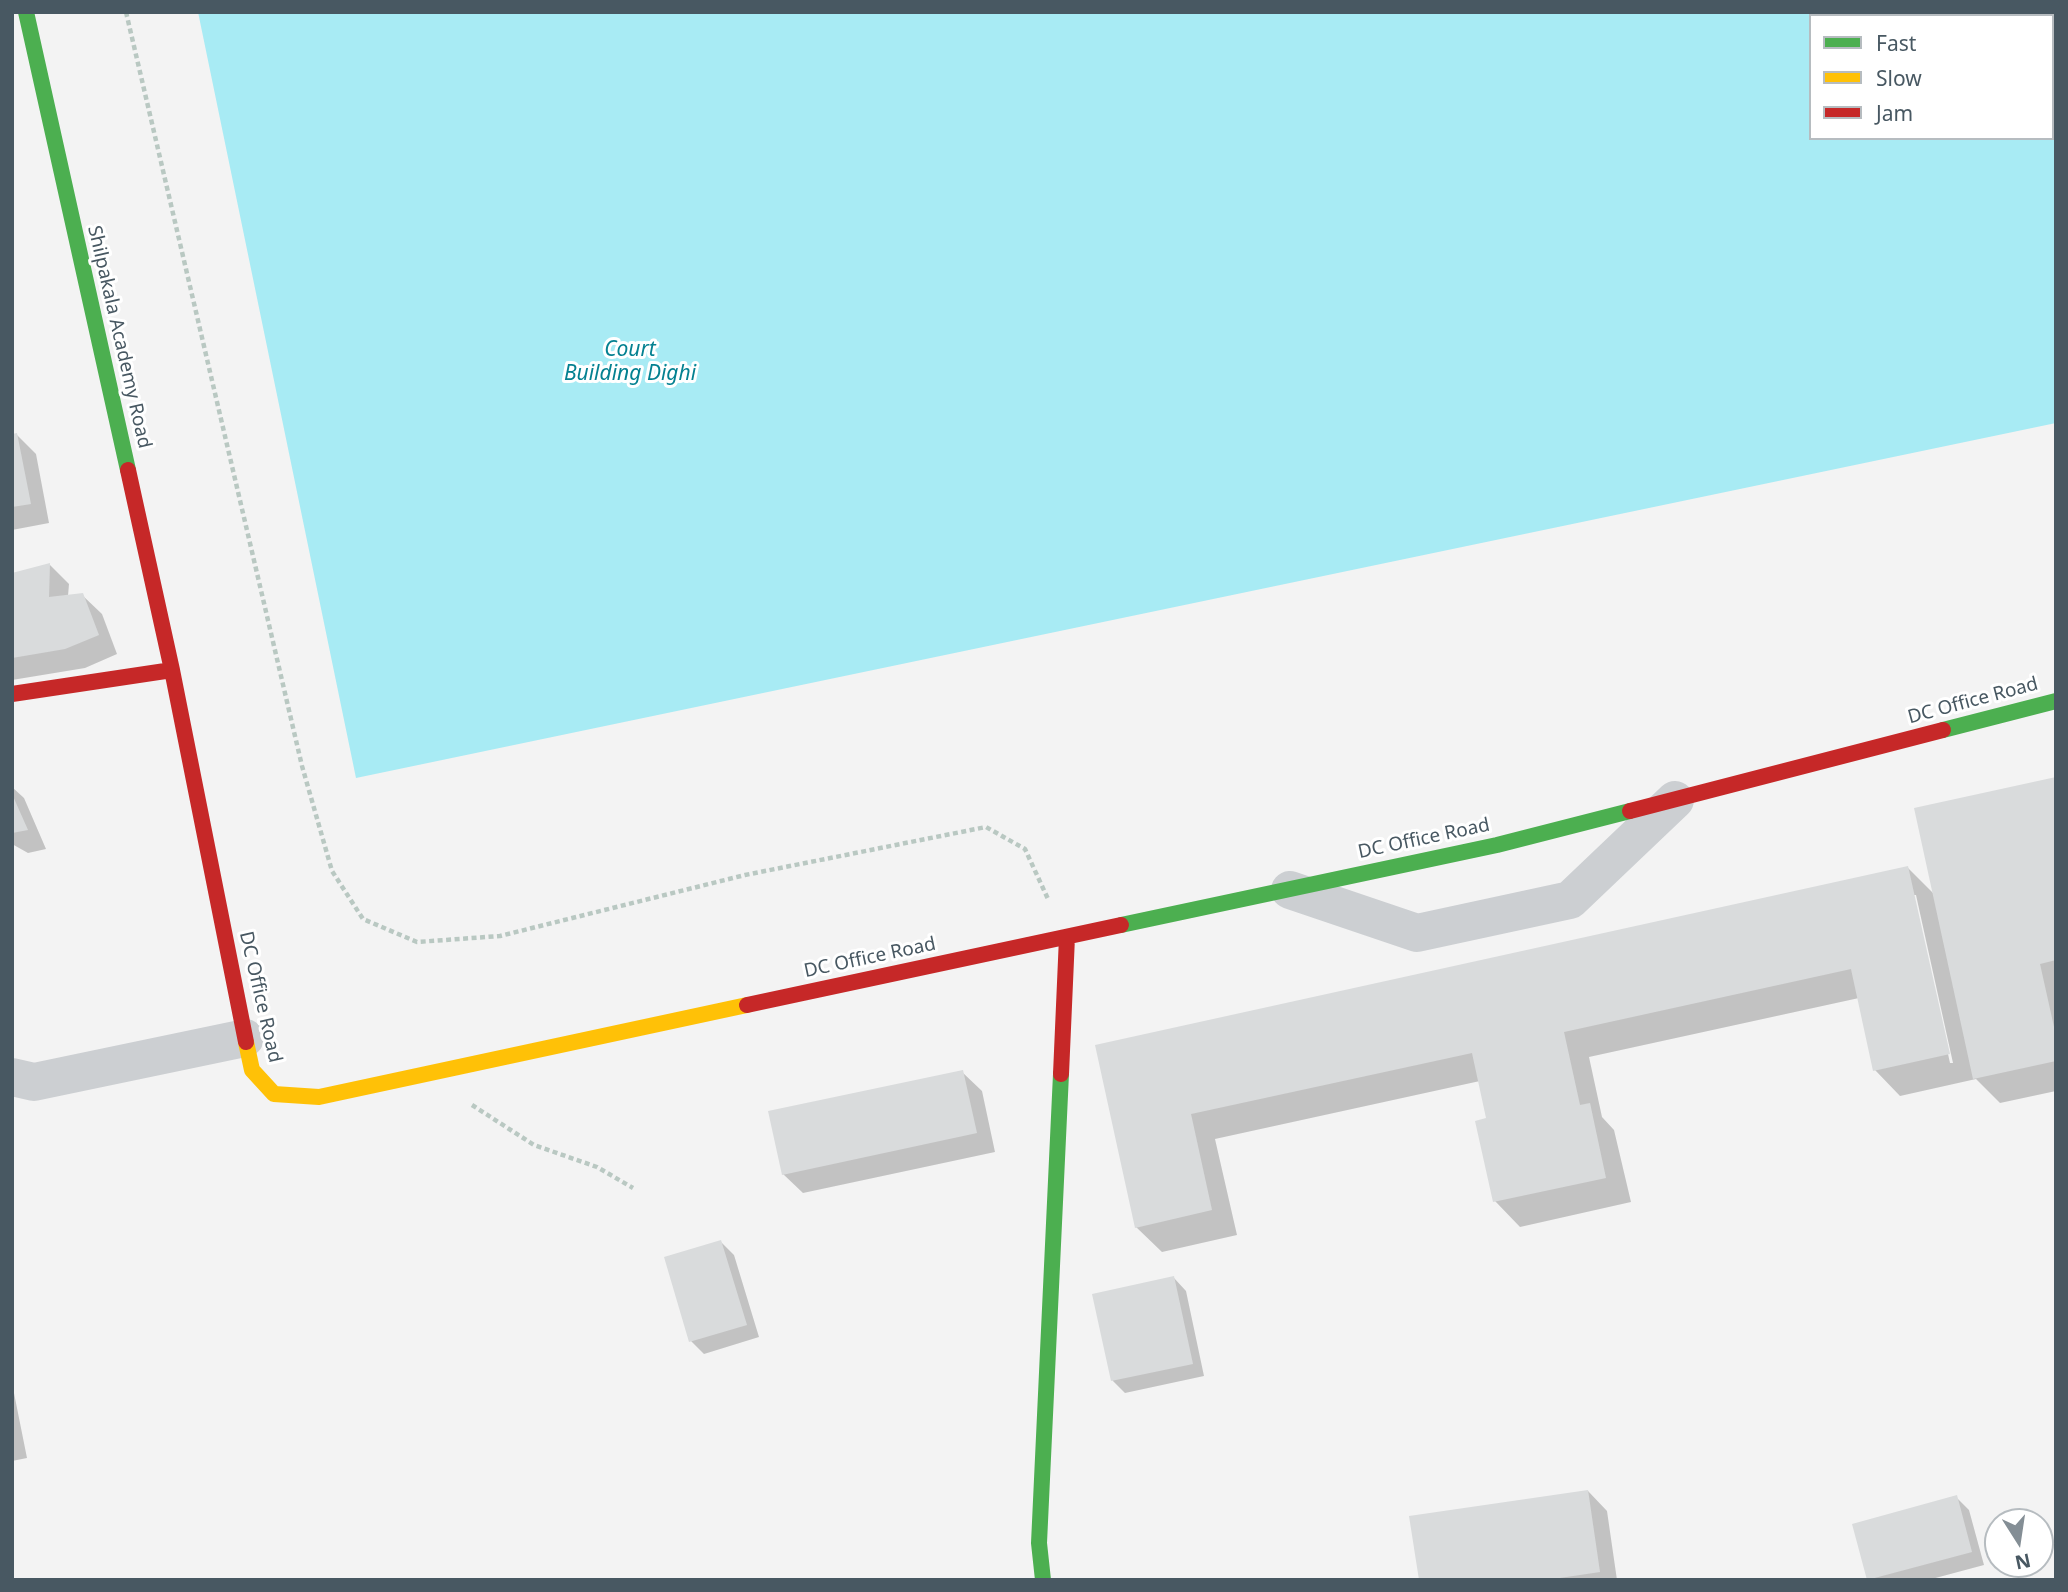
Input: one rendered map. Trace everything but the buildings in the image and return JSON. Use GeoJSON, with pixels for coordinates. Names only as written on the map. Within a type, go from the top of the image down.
{"type":"FeatureCollection","features":[{"type":"Feature","properties":{"kind":"street","name":"Shilpakala Academy Road"},"geometry":{"type":"LineString","coordinates":[[26,12],[172,670]]}},
{"type":"Feature","properties":{"kind":"street"},"geometry":{"type":"LineString","coordinates":[[12,694],[172,670]]}},
{"type":"Feature","properties":{"kind":"street","name":"DC Office Road"},"geometry":{"type":"LineString","coordinates":[[172,670],[252,1070],[274,1094],[319,1097],[1497,845],[2056,701]]}},
{"type":"Feature","properties":{"kind":"street"},"geometry":{"type":"LineString","coordinates":[[1290,890],[1417,933],[1570,900],[1675,800]]}},
{"type":"Feature","properties":{"kind":"street"},"geometry":{"type":"LineString","coordinates":[[1044,1580],[1039,1543],[1067,937]]}},
{"type":"Feature","properties":{"kind":"street"},"geometry":{"type":"LineString","coordinates":[[12,1077],[34,1082],[245,1038]]}},
{"type":"Feature","properties":{"kind":"path"},"geometry":{"type":"LineString","coordinates":[[126,12],[302,766],[332,871],[363,919],[417,942],[500,936],[745,875],[986,827],[1025,849],[1067,937]]}},
{"type":"Feature","properties":{"kind":"path"},"geometry":{"type":"LineString","coordinates":[[419,1076],[534,1144],[597,1167],[633,1188]]}},
{"type":"Feature","properties":{"kind":"water","name":"Court Building Dighi"},"geometry":{"type":"Polygon","coordinates":[[[198,12],[2056,12],[2056,423],[356,778],[198,12]]]}},
{"type":"Feature","properties":{"kind":"traffic: fast"},"geometry":{"type":"LineString","coordinates":[[26,12],[128,470]]}},
{"type":"Feature","properties":{"kind":"traffic: fast"},"geometry":{"type":"LineString","coordinates":[[1943,730],[2056,701]]}},
{"type":"Feature","properties":{"kind":"traffic: fast"},"geometry":{"type":"LineString","coordinates":[[1121,925],[1497,845],[1630,811]]}},
{"type":"Feature","properties":{"kind":"traffic: fast"},"geometry":{"type":"LineString","coordinates":[[1043,1580],[1039,1543],[1061,1074]]}},
{"type":"Feature","properties":{"kind":"traffic: slow"},"geometry":{"type":"LineString","coordinates":[[246,1042],[252,1070],[274,1094],[319,1097],[747,1005]]}},
{"type":"Feature","properties":{"kind":"traffic: jam"},"geometry":{"type":"LineString","coordinates":[[128,470],[172,670]]}},
{"type":"Feature","properties":{"kind":"traffic: jam"},"geometry":{"type":"LineString","coordinates":[[12,694],[172,670],[246,1042]]}},
{"type":"Feature","properties":{"kind":"traffic: jam"},"geometry":{"type":"LineString","coordinates":[[1630,811],[1943,730]]}},
{"type":"Feature","properties":{"kind":"traffic: jam"},"geometry":{"type":"LineString","coordinates":[[747,1005],[1121,925]]}},
{"type":"Feature","properties":{"kind":"traffic: jam"},"geometry":{"type":"LineString","coordinates":[[1061,1074],[1067,937]]}}]}
